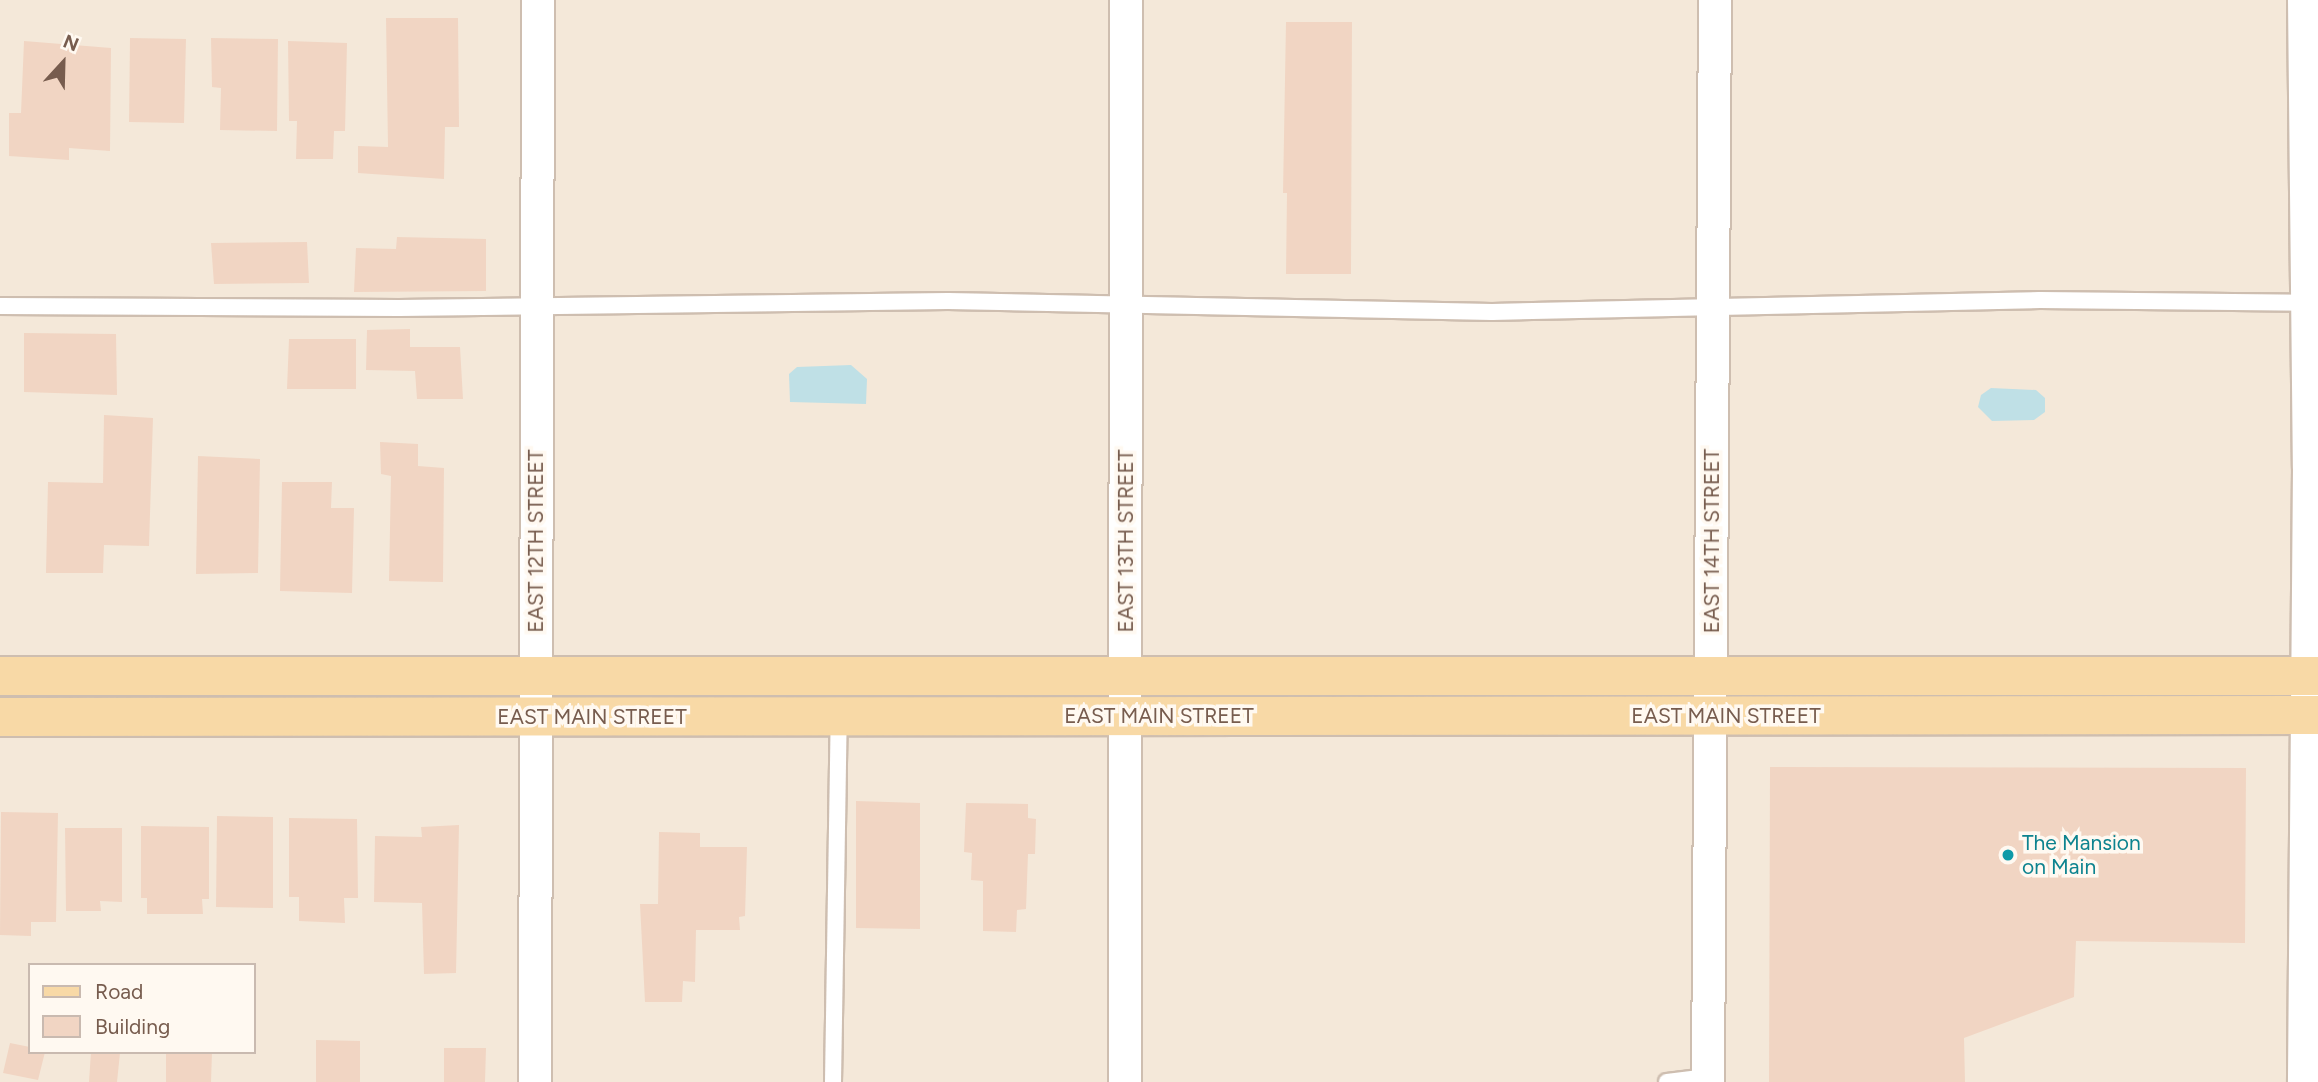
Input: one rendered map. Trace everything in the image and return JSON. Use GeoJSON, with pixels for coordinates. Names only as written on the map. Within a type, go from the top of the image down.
{"type":"FeatureCollection","features":[{"type":"Feature","properties":{"kind":"main road","name":"EAST MAIN STREET"},"geometry":{"type":"LineString","coordinates":[[0,676],[2312,676]]}},
{"type":"Feature","properties":{"kind":"main road","name":"EAST MAIN STREET"},"geometry":{"type":"LineString","coordinates":[[0,717],[2312,715]]}},
{"type":"Feature","properties":{"kind":"street","name":"EAST 12TH STREET"},"geometry":{"type":"LineString","coordinates":[[535,1082],[538,0]]}},
{"type":"Feature","properties":{"kind":"street","name":"EAST 13TH STREET"},"geometry":{"type":"LineString","coordinates":[[1125,1082],[1126,0]]}},
{"type":"Feature","properties":{"kind":"street","name":"EAST 14TH STREET"},"geometry":{"type":"LineString","coordinates":[[1708,1079],[1715,0]]}},
{"type":"Feature","properties":{"kind":"street"},"geometry":{"type":"LineString","coordinates":[[2304,0],[2311,226],[2305,303],[2312,676],[2304,1082]]}},
{"type":"Feature","properties":{"kind":"lane"},"geometry":{"type":"LineString","coordinates":[[0,306],[537,306],[948,301],[1492,312],[2040,300],[2305,303]]}},
{"type":"Feature","properties":{"kind":"lane"},"geometry":{"type":"LineString","coordinates":[[833,1082],[839,717]]}},
{"type":"Feature","properties":{"kind":"lane"},"geometry":{"type":"LineString","coordinates":[[1667,1082],[1708,1079]]}},
{"type":"Feature","properties":{"kind":"shaded area"},"geometry":{"type":"Polygon","coordinates":[[[0,0],[2318,0],[2318,1082],[0,1082],[0,0]]]}},
{"type":"Feature","properties":{"kind":"water"},"geometry":{"type":"Polygon","coordinates":[[[851,365],[867,379],[866,404],[790,402],[789,374],[797,367],[851,365]]]}},
{"type":"Feature","properties":{"kind":"water"},"geometry":{"type":"Polygon","coordinates":[[[1991,388],[2036,390],[2045,398],[2045,412],[2034,420],[1992,421],[1978,407],[1981,395],[1991,388]]]}},
{"type":"Feature","properties":{"kind":"building"},"geometry":{"type":"Polygon","coordinates":[[[386,18],[458,18],[459,127],[445,127],[444,179],[358,173],[358,146],[388,147],[386,18]]]}},
{"type":"Feature","properties":{"kind":"building"},"geometry":{"type":"Polygon","coordinates":[[[1286,22],[1352,22],[1351,274],[1286,274],[1287,193],[1283,193],[1286,22]]]}},
{"type":"Feature","properties":{"kind":"building"},"geometry":{"type":"Polygon","coordinates":[[[130,38],[186,39],[184,123],[129,122],[130,38]]]}},
{"type":"Feature","properties":{"kind":"building"},"geometry":{"type":"Polygon","coordinates":[[[211,38],[278,39],[277,131],[220,130],[221,88],[212,87],[211,38]]]}},
{"type":"Feature","properties":{"kind":"building"},"geometry":{"type":"Polygon","coordinates":[[[24,41],[111,48],[110,151],[69,148],[69,160],[9,156],[9,113],[21,113],[24,41]]]}},
{"type":"Feature","properties":{"kind":"building"},"geometry":{"type":"Polygon","coordinates":[[[288,41],[347,43],[345,131],[334,131],[333,159],[296,159],[297,121],[289,121],[288,41]]]}},
{"type":"Feature","properties":{"kind":"building"},"geometry":{"type":"Polygon","coordinates":[[[397,237],[486,239],[486,291],[354,292],[356,248],[396,249],[397,237]]]}},
{"type":"Feature","properties":{"kind":"building"},"geometry":{"type":"Polygon","coordinates":[[[307,242],[309,283],[214,284],[211,243],[307,242]]]}},
{"type":"Feature","properties":{"kind":"building"},"geometry":{"type":"Polygon","coordinates":[[[410,329],[410,347],[460,347],[463,399],[417,399],[415,371],[366,370],[367,330],[410,329]]]}},
{"type":"Feature","properties":{"kind":"building"},"geometry":{"type":"Polygon","coordinates":[[[24,333],[116,334],[117,395],[24,392],[24,333]]]}},
{"type":"Feature","properties":{"kind":"building"},"geometry":{"type":"Polygon","coordinates":[[[289,339],[356,339],[356,389],[287,389],[289,339]]]}},
{"type":"Feature","properties":{"kind":"building"},"geometry":{"type":"Polygon","coordinates":[[[104,415],[153,418],[149,546],[104,545],[103,573],[46,573],[48,482],[103,483],[104,415]]]}},
{"type":"Feature","properties":{"kind":"building"},"geometry":{"type":"Polygon","coordinates":[[[380,442],[418,444],[418,466],[444,468],[443,582],[389,581],[391,476],[381,474],[380,442]]]}},
{"type":"Feature","properties":{"kind":"building"},"geometry":{"type":"Polygon","coordinates":[[[198,456],[260,459],[258,573],[196,574],[198,456]]]}},
{"type":"Feature","properties":{"kind":"building"},"geometry":{"type":"Polygon","coordinates":[[[282,482],[332,482],[331,508],[354,508],[352,593],[280,591],[282,482]]]}},
{"type":"Feature","properties":{"kind":"building","name":"The Mansion on Main"},"geometry":{"type":"Polygon","coordinates":[[[1770,767],[2246,768],[2245,943],[2076,941],[2074,997],[1964,1038],[1965,1082],[1769,1082],[1770,767]]]}},
{"type":"Feature","properties":{"kind":"building"},"geometry":{"type":"Polygon","coordinates":[[[856,801],[920,803],[920,929],[856,928],[856,801]]]}},
{"type":"Feature","properties":{"kind":"building"},"geometry":{"type":"Polygon","coordinates":[[[966,803],[1028,804],[1028,818],[1036,819],[1035,854],[1028,854],[1026,909],[1017,910],[1016,932],[983,931],[983,881],[971,880],[972,853],[964,852],[966,803]]]}},
{"type":"Feature","properties":{"kind":"building"},"geometry":{"type":"Polygon","coordinates":[[[1,812],[58,813],[56,922],[31,922],[31,936],[0,935],[1,812]]]}},
{"type":"Feature","properties":{"kind":"building"},"geometry":{"type":"Polygon","coordinates":[[[217,816],[273,817],[273,908],[216,907],[217,816]]]}},
{"type":"Feature","properties":{"kind":"building"},"geometry":{"type":"Polygon","coordinates":[[[289,818],[357,819],[358,898],[344,898],[345,923],[299,921],[299,897],[289,897],[289,818]]]}},
{"type":"Feature","properties":{"kind":"building"},"geometry":{"type":"Polygon","coordinates":[[[459,825],[456,973],[424,974],[422,903],[374,902],[375,836],[422,837],[421,827],[459,825]]]}},
{"type":"Feature","properties":{"kind":"building"},"geometry":{"type":"Polygon","coordinates":[[[141,826],[209,827],[209,899],[202,899],[203,914],[147,914],[147,898],[141,898],[141,826]]]}},
{"type":"Feature","properties":{"kind":"building"},"geometry":{"type":"Polygon","coordinates":[[[65,828],[122,828],[122,902],[100,901],[101,911],[66,911],[65,828]]]}},
{"type":"Feature","properties":{"kind":"building"},"geometry":{"type":"Polygon","coordinates":[[[659,832],[700,833],[700,847],[747,847],[745,916],[739,917],[740,930],[696,930],[695,982],[683,981],[682,1002],[645,1002],[640,904],[658,904],[659,832]]]}},
{"type":"Feature","properties":{"kind":"building"},"geometry":{"type":"Polygon","coordinates":[[[316,1040],[360,1041],[360,1082],[316,1082],[316,1040]]]}},
{"type":"Feature","properties":{"kind":"building"},"geometry":{"type":"Polygon","coordinates":[[[10,1043],[28,1047],[28,1054],[44,1054],[38,1080],[3,1073],[10,1043]]]}},
{"type":"Feature","properties":{"kind":"building"},"geometry":{"type":"Polygon","coordinates":[[[444,1048],[486,1048],[485,1082],[444,1082],[444,1048]]]}},
{"type":"Feature","properties":{"kind":"building"},"geometry":{"type":"Polygon","coordinates":[[[91,1054],[120,1054],[117,1082],[89,1082],[91,1054]]]}},
{"type":"Feature","properties":{"kind":"building"},"geometry":{"type":"Polygon","coordinates":[[[166,1054],[212,1054],[211,1082],[166,1082],[166,1054]]]}},
{"type":"Feature","properties":{"kind":"place","name":"The Mansion on Main"},"geometry":{"type":"Point","coordinates":[2008,855]}}]}
